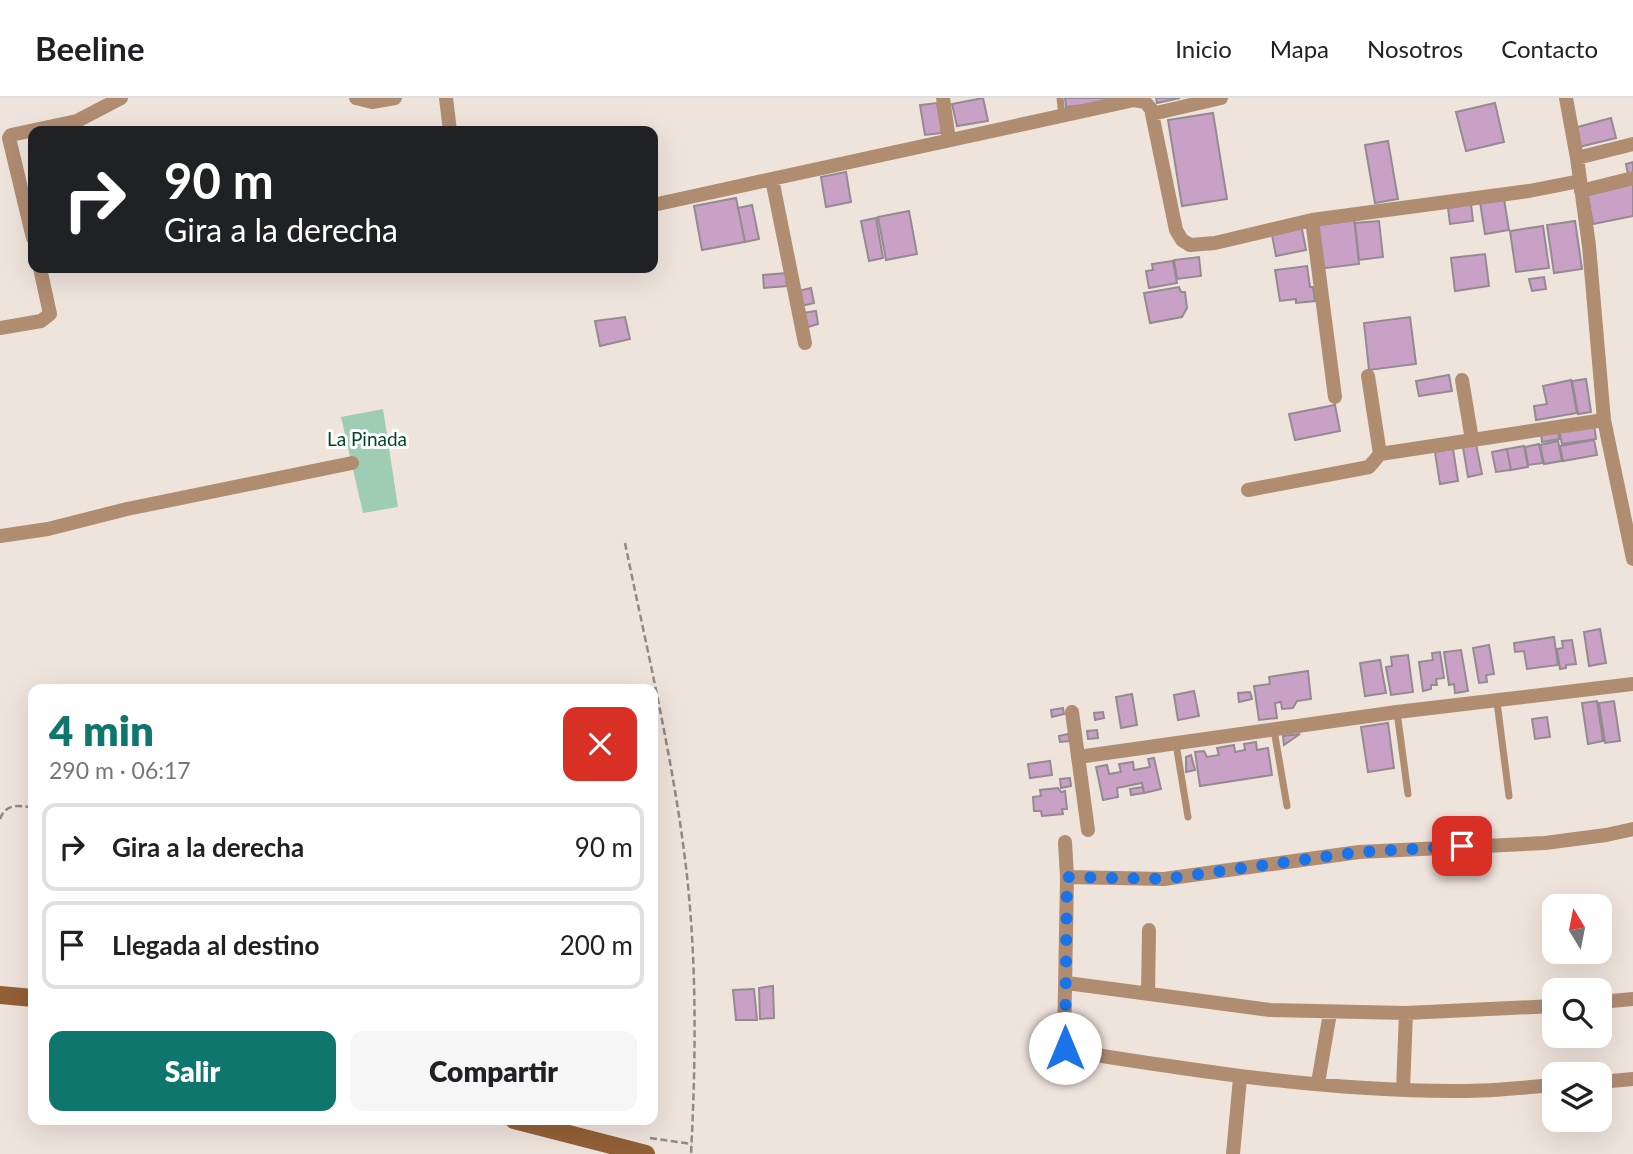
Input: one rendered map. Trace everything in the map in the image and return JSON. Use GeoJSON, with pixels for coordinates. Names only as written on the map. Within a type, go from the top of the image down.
{"type":"FeatureCollection","features":[{"type":"Feature","properties":{"kind":"street"},"geometry":{"type":"LineString","coordinates":[[53,126],[76,121],[121,98]]}},
{"type":"Feature","properties":{"kind":"street"},"geometry":{"type":"LineString","coordinates":[[356,98],[372,102],[395,98]]}},
{"type":"Feature","properties":{"kind":"street"},"geometry":{"type":"LineString","coordinates":[[446,98],[449,126]]}},
{"type":"Feature","properties":{"kind":"street"},"geometry":{"type":"LineString","coordinates":[[943,98],[950,141]]}},
{"type":"Feature","properties":{"kind":"street"},"geometry":{"type":"LineString","coordinates":[[1152,114],[1221,98]]}},
{"type":"Feature","properties":{"kind":"street"},"geometry":{"type":"LineString","coordinates":[[1566,98],[1581,186],[1604,420],[1633,559]]}},
{"type":"Feature","properties":{"kind":"street"},"geometry":{"type":"LineString","coordinates":[[658,204],[1134,100],[1145,103],[1152,114],[1175,230],[1185,243],[1190,245],[1215,243],[1312,220],[1633,178]]}},
{"type":"Feature","properties":{"kind":"street"},"geometry":{"type":"LineString","coordinates":[[28,131],[11,135],[9,138],[28,217]]}},
{"type":"Feature","properties":{"kind":"street"},"geometry":{"type":"LineString","coordinates":[[1577,158],[1633,144]]}},
{"type":"Feature","properties":{"kind":"street"},"geometry":{"type":"LineString","coordinates":[[772,179],[805,343]]}},
{"type":"Feature","properties":{"kind":"street"},"geometry":{"type":"LineString","coordinates":[[1312,220],[1335,397]]}},
{"type":"Feature","properties":{"kind":"street"},"geometry":{"type":"LineString","coordinates":[[0,328],[41,321],[50,314],[41,273]]}},
{"type":"Feature","properties":{"kind":"street"},"geometry":{"type":"LineString","coordinates":[[1368,376],[1380,454]]}},
{"type":"Feature","properties":{"kind":"street"},"geometry":{"type":"LineString","coordinates":[[1462,380],[1472,440]]}},
{"type":"Feature","properties":{"kind":"street"},"geometry":{"type":"LineString","coordinates":[[1248,490],[1368,467],[1380,454],[1604,420]]}},
{"type":"Feature","properties":{"kind":"street"},"geometry":{"type":"LineString","coordinates":[[0,537],[352,463]]}},
{"type":"Feature","properties":{"kind":"street"},"geometry":{"type":"LineString","coordinates":[[1078,757],[1397,712],[1633,684]]}},
{"type":"Feature","properties":{"kind":"street"},"geometry":{"type":"LineString","coordinates":[[1072,712],[1088,830]]}},
{"type":"Feature","properties":{"kind":"street"},"geometry":{"type":"LineString","coordinates":[[1067,877],[1164,879],[1359,852],[1545,843],[1633,828]]}},
{"type":"Feature","properties":{"kind":"street"},"geometry":{"type":"LineString","coordinates":[[1065,842],[1067,983],[1064,1043],[1065,1048],[1070,1051],[1240,1078],[1403,1090],[1469,1091],[1542,1086]]}},
{"type":"Feature","properties":{"kind":"street"},"geometry":{"type":"LineString","coordinates":[[1148,994],[1149,930]]}},
{"type":"Feature","properties":{"kind":"street"},"geometry":{"type":"LineString","coordinates":[[1067,983],[1210,1004],[1330,1013],[1406,1013],[1542,1007]]}},
{"type":"Feature","properties":{"kind":"street"},"geometry":{"type":"LineString","coordinates":[[0,995],[28,998]]}},
{"type":"Feature","properties":{"kind":"street"},"geometry":{"type":"LineString","coordinates":[[1612,1001],[1633,999]]}},
{"type":"Feature","properties":{"kind":"street"},"geometry":{"type":"LineString","coordinates":[[1318,1083],[1330,1013]]}},
{"type":"Feature","properties":{"kind":"street"},"geometry":{"type":"LineString","coordinates":[[1403,1090],[1406,1013]]}},
{"type":"Feature","properties":{"kind":"street"},"geometry":{"type":"LineString","coordinates":[[1233,1154],[1240,1078]]}},
{"type":"Feature","properties":{"kind":"street"},"geometry":{"type":"LineString","coordinates":[[1612,1081],[1633,1079]]}},
{"type":"Feature","properties":{"kind":"street"},"geometry":{"type":"LineString","coordinates":[[533,1125],[646,1154]]}},
{"type":"Feature","properties":{"kind":"lane"},"geometry":{"type":"LineString","coordinates":[[1060,98],[1062,116]]}},
{"type":"Feature","properties":{"kind":"lane"},"geometry":{"type":"LineString","coordinates":[[1497,702],[1509,796]]}},
{"type":"Feature","properties":{"kind":"lane"},"geometry":{"type":"LineString","coordinates":[[1397,712],[1408,794]]}},
{"type":"Feature","properties":{"kind":"lane"},"geometry":{"type":"LineString","coordinates":[[1274,730],[1287,806]]}},
{"type":"Feature","properties":{"kind":"lane"},"geometry":{"type":"LineString","coordinates":[[1176,744],[1188,817]]}},
{"type":"Feature","properties":{"kind":"path"},"geometry":{"type":"LineString","coordinates":[[625,542],[653,684]]}},
{"type":"Feature","properties":{"kind":"path"},"geometry":{"type":"LineString","coordinates":[[658,708],[676,798],[691,919],[695,1036],[691,1154]]}},
{"type":"Feature","properties":{"kind":"path"},"geometry":{"type":"LineString","coordinates":[[0,819],[8,807],[28,808]]}},
{"type":"Feature","properties":{"kind":"green space","name":"La Pinada"},"geometry":{"type":"Polygon","coordinates":[[[383,409],[398,507],[363,513],[341,417],[383,409]]]}},
{"type":"Feature","properties":{"kind":"building"},"geometry":{"type":"Polygon","coordinates":[[[983,98],[988,121],[957,126],[952,104],[983,98]]]}},
{"type":"Feature","properties":{"kind":"building"},"geometry":{"type":"Polygon","coordinates":[[[1065,98],[1115,98],[1115,102],[1066,107],[1065,98]]]}},
{"type":"Feature","properties":{"kind":"building"},"geometry":{"type":"Polygon","coordinates":[[[1156,98],[1180,98],[1157,103],[1156,98]]]}},
{"type":"Feature","properties":{"kind":"building"},"geometry":{"type":"Polygon","coordinates":[[[937,103],[942,133],[925,135],[920,105],[937,103]]]}},
{"type":"Feature","properties":{"kind":"building"},"geometry":{"type":"Polygon","coordinates":[[[1495,103],[1504,142],[1466,151],[1456,112],[1495,103]]]}},
{"type":"Feature","properties":{"kind":"building"},"geometry":{"type":"Polygon","coordinates":[[[1213,113],[1227,199],[1182,206],[1168,120],[1213,113]]]}},
{"type":"Feature","properties":{"kind":"building"},"geometry":{"type":"Polygon","coordinates":[[[1611,118],[1616,138],[1579,147],[1574,128],[1611,118]]]}},
{"type":"Feature","properties":{"kind":"building"},"geometry":{"type":"Polygon","coordinates":[[[1388,141],[1398,199],[1375,203],[1365,145],[1388,141]]]}},
{"type":"Feature","properties":{"kind":"building"},"geometry":{"type":"Polygon","coordinates":[[[1633,162],[1633,173],[1628,174],[1626,164],[1633,162]]]}},
{"type":"Feature","properties":{"kind":"building"},"geometry":{"type":"Polygon","coordinates":[[[846,172],[851,202],[826,207],[821,177],[846,172]]]}},
{"type":"Feature","properties":{"kind":"building"},"geometry":{"type":"Polygon","coordinates":[[[1633,184],[1633,216],[1593,224],[1587,193],[1633,184]]]}},
{"type":"Feature","properties":{"kind":"building"},"geometry":{"type":"Polygon","coordinates":[[[736,198],[745,242],[702,250],[694,206],[736,198]]]}},
{"type":"Feature","properties":{"kind":"building"},"geometry":{"type":"Polygon","coordinates":[[[1504,199],[1509,230],[1485,234],[1480,202],[1504,199]]]}},
{"type":"Feature","properties":{"kind":"building"},"geometry":{"type":"Polygon","coordinates":[[[1471,204],[1473,221],[1450,224],[1448,208],[1471,204]]]}},
{"type":"Feature","properties":{"kind":"building"},"geometry":{"type":"Polygon","coordinates":[[[752,205],[759,239],[745,242],[738,208],[752,205]]]}},
{"type":"Feature","properties":{"kind":"building"},"geometry":{"type":"Polygon","coordinates":[[[909,211],[917,254],[886,260],[878,217],[909,211]]]}},
{"type":"Feature","properties":{"kind":"building"},"geometry":{"type":"Polygon","coordinates":[[[876,218],[883,258],[869,261],[861,221],[876,218]]]}},
{"type":"Feature","properties":{"kind":"building"},"geometry":{"type":"Polygon","coordinates":[[[1354,218],[1359,264],[1318,269],[1313,222],[1354,218]]]}},
{"type":"Feature","properties":{"kind":"building"},"geometry":{"type":"Polygon","coordinates":[[[1379,221],[1383,257],[1359,260],[1355,223],[1379,221]]]}},
{"type":"Feature","properties":{"kind":"building"},"geometry":{"type":"Polygon","coordinates":[[[1575,221],[1582,269],[1554,273],[1547,225],[1575,221]]]}},
{"type":"Feature","properties":{"kind":"building"},"geometry":{"type":"Polygon","coordinates":[[[1301,224],[1306,250],[1276,256],[1271,230],[1301,224]]]}},
{"type":"Feature","properties":{"kind":"building"},"geometry":{"type":"Polygon","coordinates":[[[1543,226],[1549,268],[1516,272],[1510,231],[1543,226]]]}},
{"type":"Feature","properties":{"kind":"building"},"geometry":{"type":"Polygon","coordinates":[[[1485,254],[1489,286],[1455,291],[1451,258],[1485,254]]]}},
{"type":"Feature","properties":{"kind":"building"},"geometry":{"type":"Polygon","coordinates":[[[1199,257],[1201,276],[1177,279],[1174,260],[1199,257]]]}},
{"type":"Feature","properties":{"kind":"building"},"geometry":{"type":"Polygon","coordinates":[[[1173,261],[1177,283],[1149,288],[1146,271],[1153,270],[1152,264],[1173,261]]]}},
{"type":"Feature","properties":{"kind":"building"},"geometry":{"type":"Polygon","coordinates":[[[1307,266],[1315,301],[1280,301],[1275,270],[1307,266]]]}},
{"type":"Feature","properties":{"kind":"building"},"geometry":{"type":"Polygon","coordinates":[[[786,273],[787,286],[764,288],[763,275],[786,273]]]}},
{"type":"Feature","properties":{"kind":"building"},"geometry":{"type":"Polygon","coordinates":[[[1544,277],[1546,289],[1532,291],[1529,279],[1544,277]]]}},
{"type":"Feature","properties":{"kind":"building"},"geometry":{"type":"Polygon","coordinates":[[[1179,287],[1181,292],[1185,292],[1187,308],[1182,317],[1150,323],[1144,293],[1179,287]]]}},
{"type":"Feature","properties":{"kind":"building"},"geometry":{"type":"Polygon","coordinates":[[[811,288],[814,303],[801,306],[798,291],[811,288]]]}},
{"type":"Feature","properties":{"kind":"building"},"geometry":{"type":"Polygon","coordinates":[[[816,311],[818,324],[805,328],[803,313],[816,311]]]}},
{"type":"Feature","properties":{"kind":"building"},"geometry":{"type":"Polygon","coordinates":[[[625,317],[630,339],[600,346],[595,321],[625,317]]]}},
{"type":"Feature","properties":{"kind":"building"},"geometry":{"type":"Polygon","coordinates":[[[1410,317],[1416,364],[1369,370],[1364,323],[1410,317]]]}},
{"type":"Feature","properties":{"kind":"building"},"geometry":{"type":"Polygon","coordinates":[[[1449,375],[1452,391],[1419,396],[1416,381],[1449,375]]]}},
{"type":"Feature","properties":{"kind":"building"},"geometry":{"type":"Polygon","coordinates":[[[1586,379],[1591,412],[1578,414],[1572,381],[1586,379]]]}},
{"type":"Feature","properties":{"kind":"building"},"geometry":{"type":"Polygon","coordinates":[[[1571,380],[1577,413],[1536,420],[1534,406],[1547,404],[1543,386],[1571,380]]]}},
{"type":"Feature","properties":{"kind":"building"},"geometry":{"type":"Polygon","coordinates":[[[1335,405],[1340,431],[1295,440],[1289,414],[1335,405]]]}},
{"type":"Feature","properties":{"kind":"building"},"geometry":{"type":"Polygon","coordinates":[[[1594,424],[1596,439],[1562,444],[1559,430],[1594,424]]]}},
{"type":"Feature","properties":{"kind":"building"},"geometry":{"type":"Polygon","coordinates":[[[1558,430],[1559,439],[1542,442],[1541,435],[1558,430]]]}},
{"type":"Feature","properties":{"kind":"building"},"geometry":{"type":"Polygon","coordinates":[[[1594,440],[1597,455],[1563,461],[1560,446],[1594,440]]]}},
{"type":"Feature","properties":{"kind":"building"},"geometry":{"type":"Polygon","coordinates":[[[1558,441],[1562,461],[1544,464],[1540,445],[1558,441]]]}},
{"type":"Feature","properties":{"kind":"building"},"geometry":{"type":"Polygon","coordinates":[[[1476,444],[1482,474],[1468,477],[1463,447],[1476,444]]]}},
{"type":"Feature","properties":{"kind":"building"},"geometry":{"type":"Polygon","coordinates":[[[1539,444],[1543,463],[1528,465],[1525,447],[1539,444]]]}},
{"type":"Feature","properties":{"kind":"building"},"geometry":{"type":"Polygon","coordinates":[[[1524,446],[1528,467],[1511,470],[1507,449],[1524,446]]]}},
{"type":"Feature","properties":{"kind":"building"},"geometry":{"type":"Polygon","coordinates":[[[1453,449],[1458,481],[1440,484],[1435,452],[1453,449]]]}},
{"type":"Feature","properties":{"kind":"building"},"geometry":{"type":"Polygon","coordinates":[[[1507,449],[1511,470],[1496,472],[1492,452],[1507,449]]]}},
{"type":"Feature","properties":{"kind":"building"},"geometry":{"type":"Polygon","coordinates":[[[1600,629],[1606,663],[1589,666],[1584,632],[1600,629]]]}},
{"type":"Feature","properties":{"kind":"building"},"geometry":{"type":"Polygon","coordinates":[[[1554,637],[1558,665],[1527,669],[1524,651],[1515,652],[1514,643],[1554,637]]]}},
{"type":"Feature","properties":{"kind":"building"},"geometry":{"type":"Polygon","coordinates":[[[1572,640],[1576,664],[1560,669],[1557,649],[1563,648],[1562,641],[1572,640]]]}},
{"type":"Feature","properties":{"kind":"building"},"geometry":{"type":"Polygon","coordinates":[[[1489,645],[1494,674],[1486,675],[1487,682],[1479,683],[1473,648],[1489,645]]]}},
{"type":"Feature","properties":{"kind":"building"},"geometry":{"type":"Polygon","coordinates":[[[1461,650],[1468,691],[1455,693],[1454,684],[1449,685],[1444,652],[1461,650]]]}},
{"type":"Feature","properties":{"kind":"building"},"geometry":{"type":"Polygon","coordinates":[[[1440,652],[1444,678],[1436,679],[1437,685],[1431,685],[1431,689],[1423,691],[1419,662],[1433,660],[1432,653],[1440,652]]]}},
{"type":"Feature","properties":{"kind":"building"},"geometry":{"type":"Polygon","coordinates":[[[1408,655],[1413,692],[1391,695],[1386,667],[1392,666],[1391,657],[1408,655]]]}},
{"type":"Feature","properties":{"kind":"building"},"geometry":{"type":"Polygon","coordinates":[[[1380,660],[1386,693],[1365,696],[1360,663],[1380,660]]]}},
{"type":"Feature","properties":{"kind":"building"},"geometry":{"type":"Polygon","coordinates":[[[1308,671],[1311,699],[1297,701],[1293,708],[1282,709],[1281,702],[1275,703],[1277,718],[1259,720],[1254,686],[1270,684],[1269,677],[1308,671]]]}},
{"type":"Feature","properties":{"kind":"building"},"geometry":{"type":"Polygon","coordinates":[[[1194,691],[1199,716],[1178,720],[1174,695],[1194,691]]]}},
{"type":"Feature","properties":{"kind":"building"},"geometry":{"type":"Polygon","coordinates":[[[1250,692],[1252,699],[1239,702],[1238,693],[1250,692]]]}},
{"type":"Feature","properties":{"kind":"building"},"geometry":{"type":"Polygon","coordinates":[[[1132,694],[1137,725],[1121,728],[1116,697],[1132,694]]]}},
{"type":"Feature","properties":{"kind":"building"},"geometry":{"type":"Polygon","coordinates":[[[1597,701],[1603,741],[1588,744],[1582,703],[1597,701]]]}},
{"type":"Feature","properties":{"kind":"building"},"geometry":{"type":"Polygon","coordinates":[[[1614,701],[1620,741],[1605,743],[1599,703],[1614,701]]]}},
{"type":"Feature","properties":{"kind":"building"},"geometry":{"type":"Polygon","coordinates":[[[1063,708],[1064,714],[1052,717],[1051,710],[1063,708]]]}},
{"type":"Feature","properties":{"kind":"building"},"geometry":{"type":"Polygon","coordinates":[[[1103,712],[1104,718],[1095,720],[1094,713],[1103,712]]]}},
{"type":"Feature","properties":{"kind":"building"},"geometry":{"type":"Polygon","coordinates":[[[1547,717],[1550,737],[1535,739],[1532,719],[1547,717]]]}},
{"type":"Feature","properties":{"kind":"building"},"geometry":{"type":"Polygon","coordinates":[[[1388,723],[1394,768],[1368,772],[1361,727],[1388,723]]]}},
{"type":"Feature","properties":{"kind":"building"},"geometry":{"type":"Polygon","coordinates":[[[1097,730],[1098,738],[1088,739],[1087,731],[1097,730]]]}},
{"type":"Feature","properties":{"kind":"building"},"geometry":{"type":"Polygon","coordinates":[[[1068,734],[1070,741],[1060,742],[1059,736],[1068,734]]]}},
{"type":"Feature","properties":{"kind":"building"},"geometry":{"type":"Polygon","coordinates":[[[1300,734],[1284,745],[1283,736],[1300,734]]]}},
{"type":"Feature","properties":{"kind":"building"},"geometry":{"type":"Polygon","coordinates":[[[1256,742],[1257,750],[1268,748],[1272,775],[1200,786],[1195,752],[1204,751],[1207,757],[1219,755],[1217,748],[1234,745],[1235,752],[1245,750],[1244,744],[1256,742]]]}},
{"type":"Feature","properties":{"kind":"building"},"geometry":{"type":"Polygon","coordinates":[[[1191,755],[1195,770],[1186,772],[1186,757],[1191,755]]]}},
{"type":"Feature","properties":{"kind":"building"},"geometry":{"type":"Polygon","coordinates":[[[1154,758],[1161,789],[1144,793],[1142,783],[1117,788],[1118,797],[1103,800],[1096,767],[1107,765],[1109,774],[1121,772],[1119,764],[1133,762],[1134,770],[1150,767],[1148,759],[1154,758]]]}},
{"type":"Feature","properties":{"kind":"building"},"geometry":{"type":"Polygon","coordinates":[[[1050,761],[1052,775],[1030,778],[1028,764],[1050,761]]]}},
{"type":"Feature","properties":{"kind":"building"},"geometry":{"type":"Polygon","coordinates":[[[1070,778],[1071,786],[1061,788],[1060,779],[1070,778]]]}},
{"type":"Feature","properties":{"kind":"building"},"geometry":{"type":"Polygon","coordinates":[[[1143,787],[1144,793],[1131,795],[1130,789],[1143,787]]]}},
{"type":"Feature","properties":{"kind":"building"},"geometry":{"type":"Polygon","coordinates":[[[1058,788],[1061,792],[1065,791],[1067,809],[1062,809],[1063,814],[1042,816],[1041,811],[1034,811],[1033,797],[1041,796],[1040,790],[1058,788]]]}},
{"type":"Feature","properties":{"kind":"building"},"geometry":{"type":"Polygon","coordinates":[[[773,986],[774,1018],[760,1019],[759,988],[773,986]]]}},
{"type":"Feature","properties":{"kind":"building"},"geometry":{"type":"Polygon","coordinates":[[[754,989],[757,1020],[736,1020],[733,990],[754,989]]]}},
{"type":"Feature","properties":{"kind":"route"},"geometry":{"type":"LineString","coordinates":[[1065,1048],[1067,877],[1136,880],[1191,877],[1359,852],[1462,846]]}}]}
